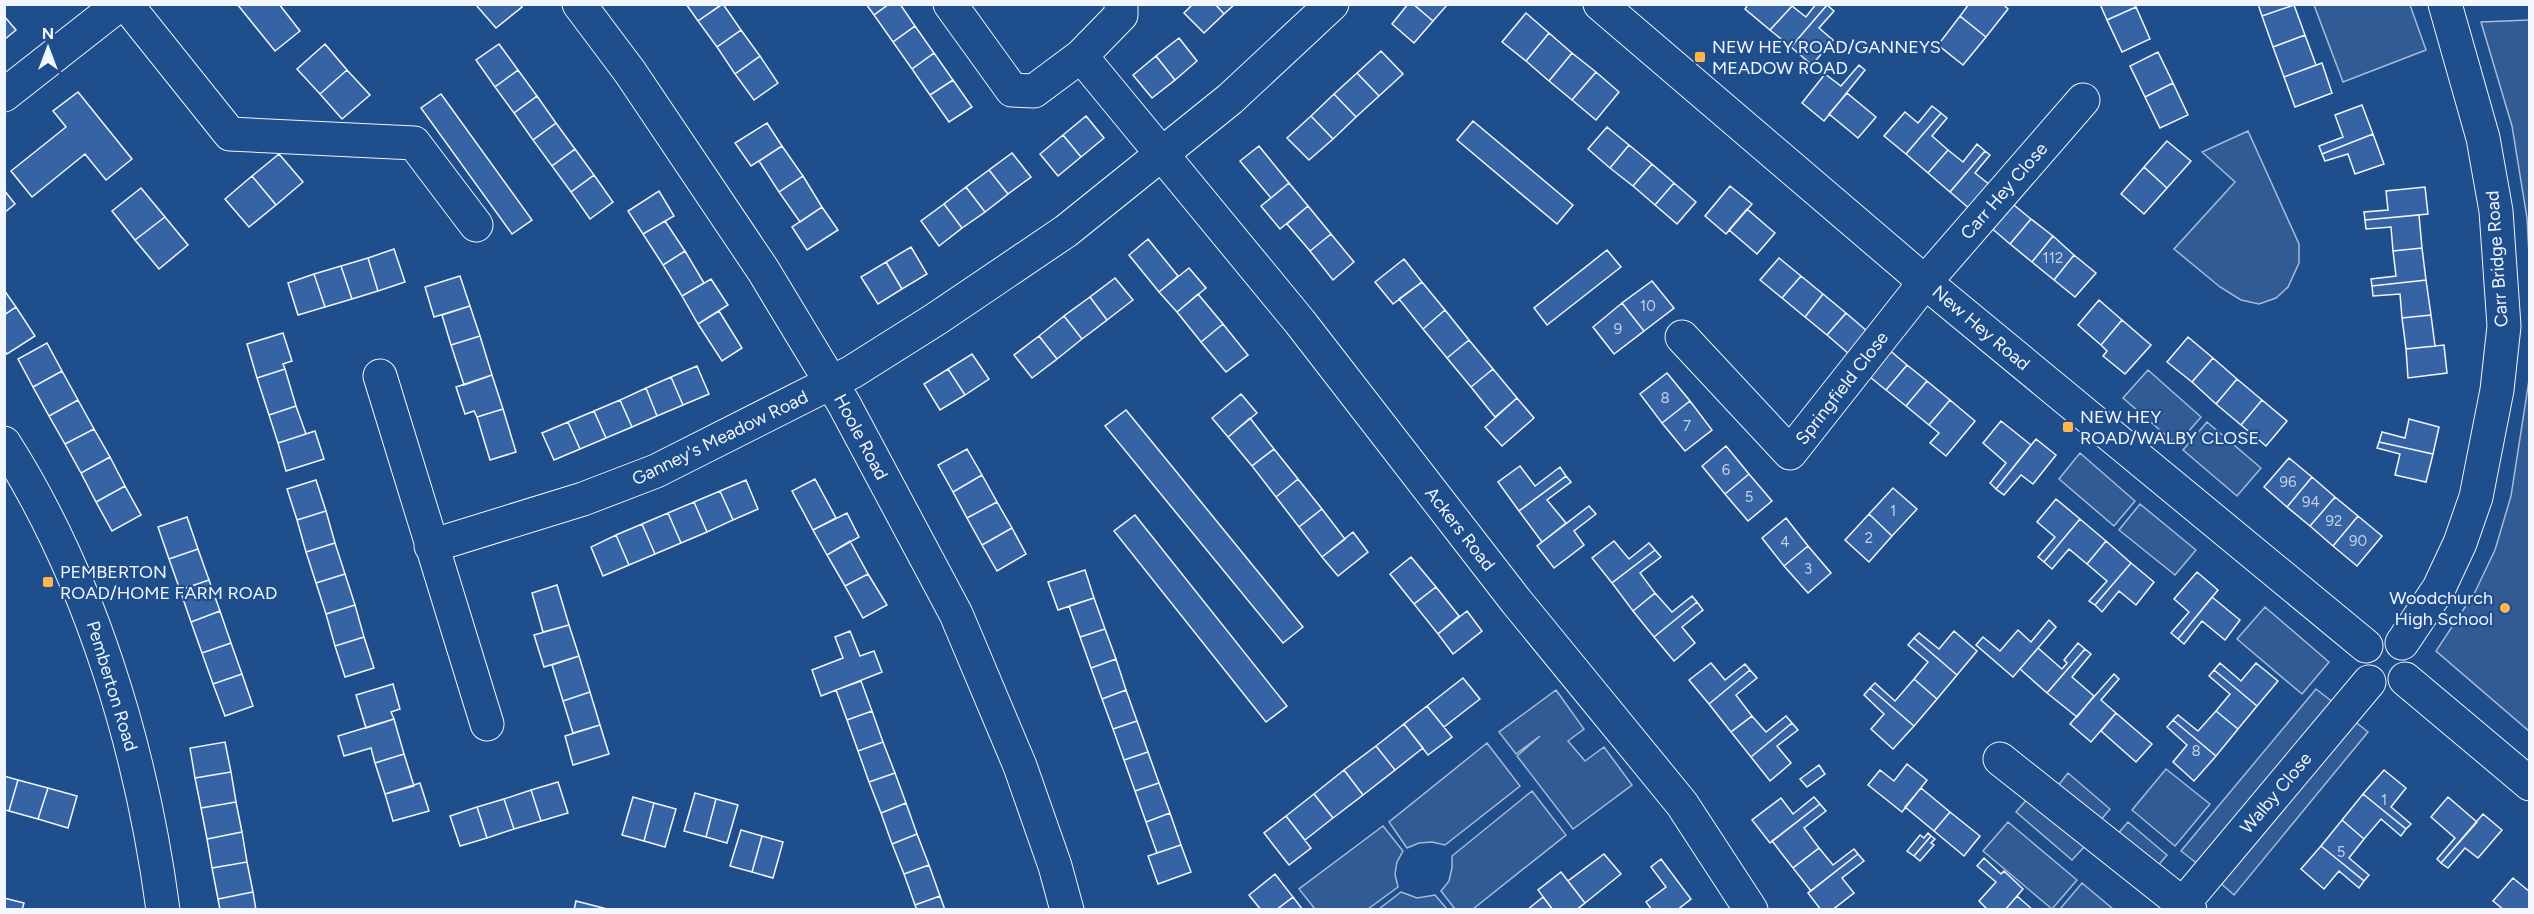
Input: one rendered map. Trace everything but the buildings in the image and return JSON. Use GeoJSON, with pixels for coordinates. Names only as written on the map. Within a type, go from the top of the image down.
{"type":"FeatureCollection","features":[{"type":"Feature","properties":{"kind":"street"},"geometry":{"type":"LineString","coordinates":[[4,95],[120,4]]}},
{"type":"Feature","properties":{"kind":"street"},"geometry":{"type":"LineString","coordinates":[[126,4],[230,134],[414,143],[476,225]]}},
{"type":"Feature","properties":{"kind":"street","name":"Hoole Road"},"geometry":{"type":"LineString","coordinates":[[579,4],[647,97],[763,270],[833,383],[956,614],[1020,766],[1055,866],[1067,909]]}},
{"type":"Feature","properties":{"kind":"street"},"geometry":{"type":"LineString","coordinates":[[950,4],[1012,90],[1034,92],[1081,56],[1121,15],[1121,4]]}},
{"type":"Feature","properties":{"kind":"street","name":"Ganney's Meadow Road"},"geometry":{"type":"LineString","coordinates":[[431,546],[583,499],[656,471],[833,383],[936,319],[1066,231],[1230,99],[1332,4]]}},
{"type":"Feature","properties":{"kind":"street","name":"New Hey Road"},"geometry":{"type":"LineString","coordinates":[[1600,4],[1925,282],[2366,646]]}},
{"type":"Feature","properties":{"kind":"street","name":"Carr Bridge Road"},"geometry":{"type":"LineString","coordinates":[[2402,643],[2439,588],[2460,543],[2476,497],[2496,401],[2504,326],[2496,211],[2485,148],[2445,4]]}},
{"type":"Feature","properties":{"kind":"street"},"geometry":{"type":"LineString","coordinates":[[1081,56],[1160,154]]}},
{"type":"Feature","properties":{"kind":"street","name":"Carr Hey Close"},"geometry":{"type":"LineString","coordinates":[[1925,282],[2082,100]]}},
{"type":"Feature","properties":{"kind":"street","name":"Ackers Road"},"geometry":{"type":"LineString","coordinates":[[1160,154],[1300,322],[1516,601],[1682,804],[1751,909]]}},
{"type":"Feature","properties":{"kind":"street","name":"Springfield Close"},"geometry":{"type":"LineString","coordinates":[[1682,337],[1790,453],[1925,282]]}},
{"type":"Feature","properties":{"kind":"street"},"geometry":{"type":"LineString","coordinates":[[380,376],[487,724]]}},
{"type":"Feature","properties":{"kind":"street","name":"Pemberton Road"},"geometry":{"type":"LineString","coordinates":[[4,444],[27,479],[89,610],[133,748],[156,850],[163,909]]}},
{"type":"Feature","properties":{"kind":"street"},"geometry":{"type":"LineString","coordinates":[[2384,637],[2402,643],[2411,660],[2405,679],[2387,688],[2369,682],[2360,664],[2366,646],[2384,637]]}},
{"type":"Feature","properties":{"kind":"street"},"geometry":{"type":"LineString","coordinates":[[2405,679],[2529,784]]}},
{"type":"Feature","properties":{"kind":"street","name":"Walby Close"},"geometry":{"type":"LineString","coordinates":[[2000,759],[2187,907],[2369,682]]}},
{"type":"Feature","properties":{"kind":"shaded area"},"geometry":{"type":"Polygon","coordinates":[[[2314,5],[2410,5],[2426,50],[2343,82],[2314,5]]]}},
{"type":"Feature","properties":{"kind":"shaded area"},"geometry":{"type":"Polygon","coordinates":[[[2530,20],[2529,255],[2527,218],[2512,126],[2481,22],[2530,20]]]}},
{"type":"Feature","properties":{"kind":"shaded area"},"geometry":{"type":"Polygon","coordinates":[[[2248,131],[2299,244],[2299,263],[2288,287],[2276,298],[2259,304],[2241,300],[2220,287],[2174,249],[2235,182],[2202,152],[2248,131]]]}},
{"type":"Feature","properties":{"kind":"shaded area"},"geometry":{"type":"Polygon","coordinates":[[[2148,370],[2201,417],[2177,445],[2123,398],[2148,370]]]}},
{"type":"Feature","properties":{"kind":"shaded area","name":"Woodchurch High School"},"geometry":{"type":"Polygon","coordinates":[[[2529,380],[2529,731],[2436,651],[2475,592],[2495,550],[2511,496],[2529,380]]]}},
{"type":"Feature","properties":{"kind":"shaded area"},"geometry":{"type":"Polygon","coordinates":[[[2207,422],[2261,468],[2237,496],[2183,450],[2207,422]]]}},
{"type":"Feature","properties":{"kind":"shaded area"},"geometry":{"type":"Polygon","coordinates":[[[2080,453],[2135,501],[2114,526],[2059,479],[2080,453]]]}},
{"type":"Feature","properties":{"kind":"shaded area"},"geometry":{"type":"Polygon","coordinates":[[[2140,504],[2196,550],[2175,575],[2119,530],[2140,504]]]}},
{"type":"Feature","properties":{"kind":"shaded area"},"geometry":{"type":"Polygon","coordinates":[[[2265,607],[2329,662],[2302,694],[2237,639],[2265,607]]]}},
{"type":"Feature","properties":{"kind":"shaded area"},"geometry":{"type":"Polygon","coordinates":[[[2316,689],[2334,703],[2199,865],[2181,851],[2316,689]]]}},
{"type":"Feature","properties":{"kind":"shaded area"},"geometry":{"type":"Polygon","coordinates":[[[1556,690],[1584,729],[1568,741],[1585,761],[1604,747],[1632,785],[1573,829],[1517,756],[1540,736],[1516,754],[1499,732],[1556,690]]]}},
{"type":"Feature","properties":{"kind":"shaded area"},"geometry":{"type":"Polygon","coordinates":[[[2352,719],[2368,732],[2234,895],[2217,880],[2352,719]]]}},
{"type":"Feature","properties":{"kind":"shaded area"},"geometry":{"type":"Polygon","coordinates":[[[1487,743],[1520,786],[1445,845],[1432,842],[1419,843],[1407,848],[1389,822],[1487,743]]]}},
{"type":"Feature","properties":{"kind":"shaded area"},"geometry":{"type":"Polygon","coordinates":[[[2166,769],[2210,804],[2175,846],[2132,810],[2166,769]]]}},
{"type":"Feature","properties":{"kind":"shaded area"},"geometry":{"type":"Polygon","coordinates":[[[2068,773],[2110,809],[2100,821],[2057,787],[2068,773]]]}},
{"type":"Feature","properties":{"kind":"shaded area"},"geometry":{"type":"Polygon","coordinates":[[[1532,791],[1566,835],[1473,909],[1455,909],[1441,891],[1449,881],[1452,856],[1532,791]]]}},
{"type":"Feature","properties":{"kind":"shaded area"},"geometry":{"type":"Polygon","coordinates":[[[2028,798],[2085,846],[2072,860],[2016,812],[2028,798]]]}},
{"type":"Feature","properties":{"kind":"shaded area"},"geometry":{"type":"Polygon","coordinates":[[[2008,822],[2077,880],[2052,909],[1983,851],[2008,822]]]}},
{"type":"Feature","properties":{"kind":"shaded area"},"geometry":{"type":"Polygon","coordinates":[[[2128,822],[2167,855],[2156,868],[2116,836],[2128,822]]]}},
{"type":"Feature","properties":{"kind":"shaded area"},"geometry":{"type":"Polygon","coordinates":[[[1383,826],[1403,851],[1397,862],[1395,874],[1398,887],[1368,909],[1315,909],[1299,889],[1383,826]]]}},
{"type":"Feature","properties":{"kind":"shaded area"},"geometry":{"type":"Polygon","coordinates":[[[2082,883],[2113,909],[2060,909],[2082,883]]]}},
{"type":"Feature","properties":{"kind":"shaded area"},"geometry":{"type":"Polygon","coordinates":[[[1401,892],[1417,898],[1435,895],[1447,909],[1379,909],[1401,892]]]}},
{"type":"Feature","properties":{"kind":"place","name":"NEW HEY ROAD/GANNEYS MEADOW ROAD"},"geometry":{"type":"Point","coordinates":[1700,57]}},
{"type":"Feature","properties":{"kind":"place","name":"NEW HEY ROAD/WALBY CLOSE"},"geometry":{"type":"Point","coordinates":[2068,427]}},
{"type":"Feature","properties":{"kind":"place","name":"PEMBERTON ROAD/HOME FARM ROAD"},"geometry":{"type":"Point","coordinates":[48,582]}},
{"type":"Feature","properties":{"kind":"place","name":"Woodchurch High School"},"geometry":{"type":"Point","coordinates":[2505,608]}}]}
